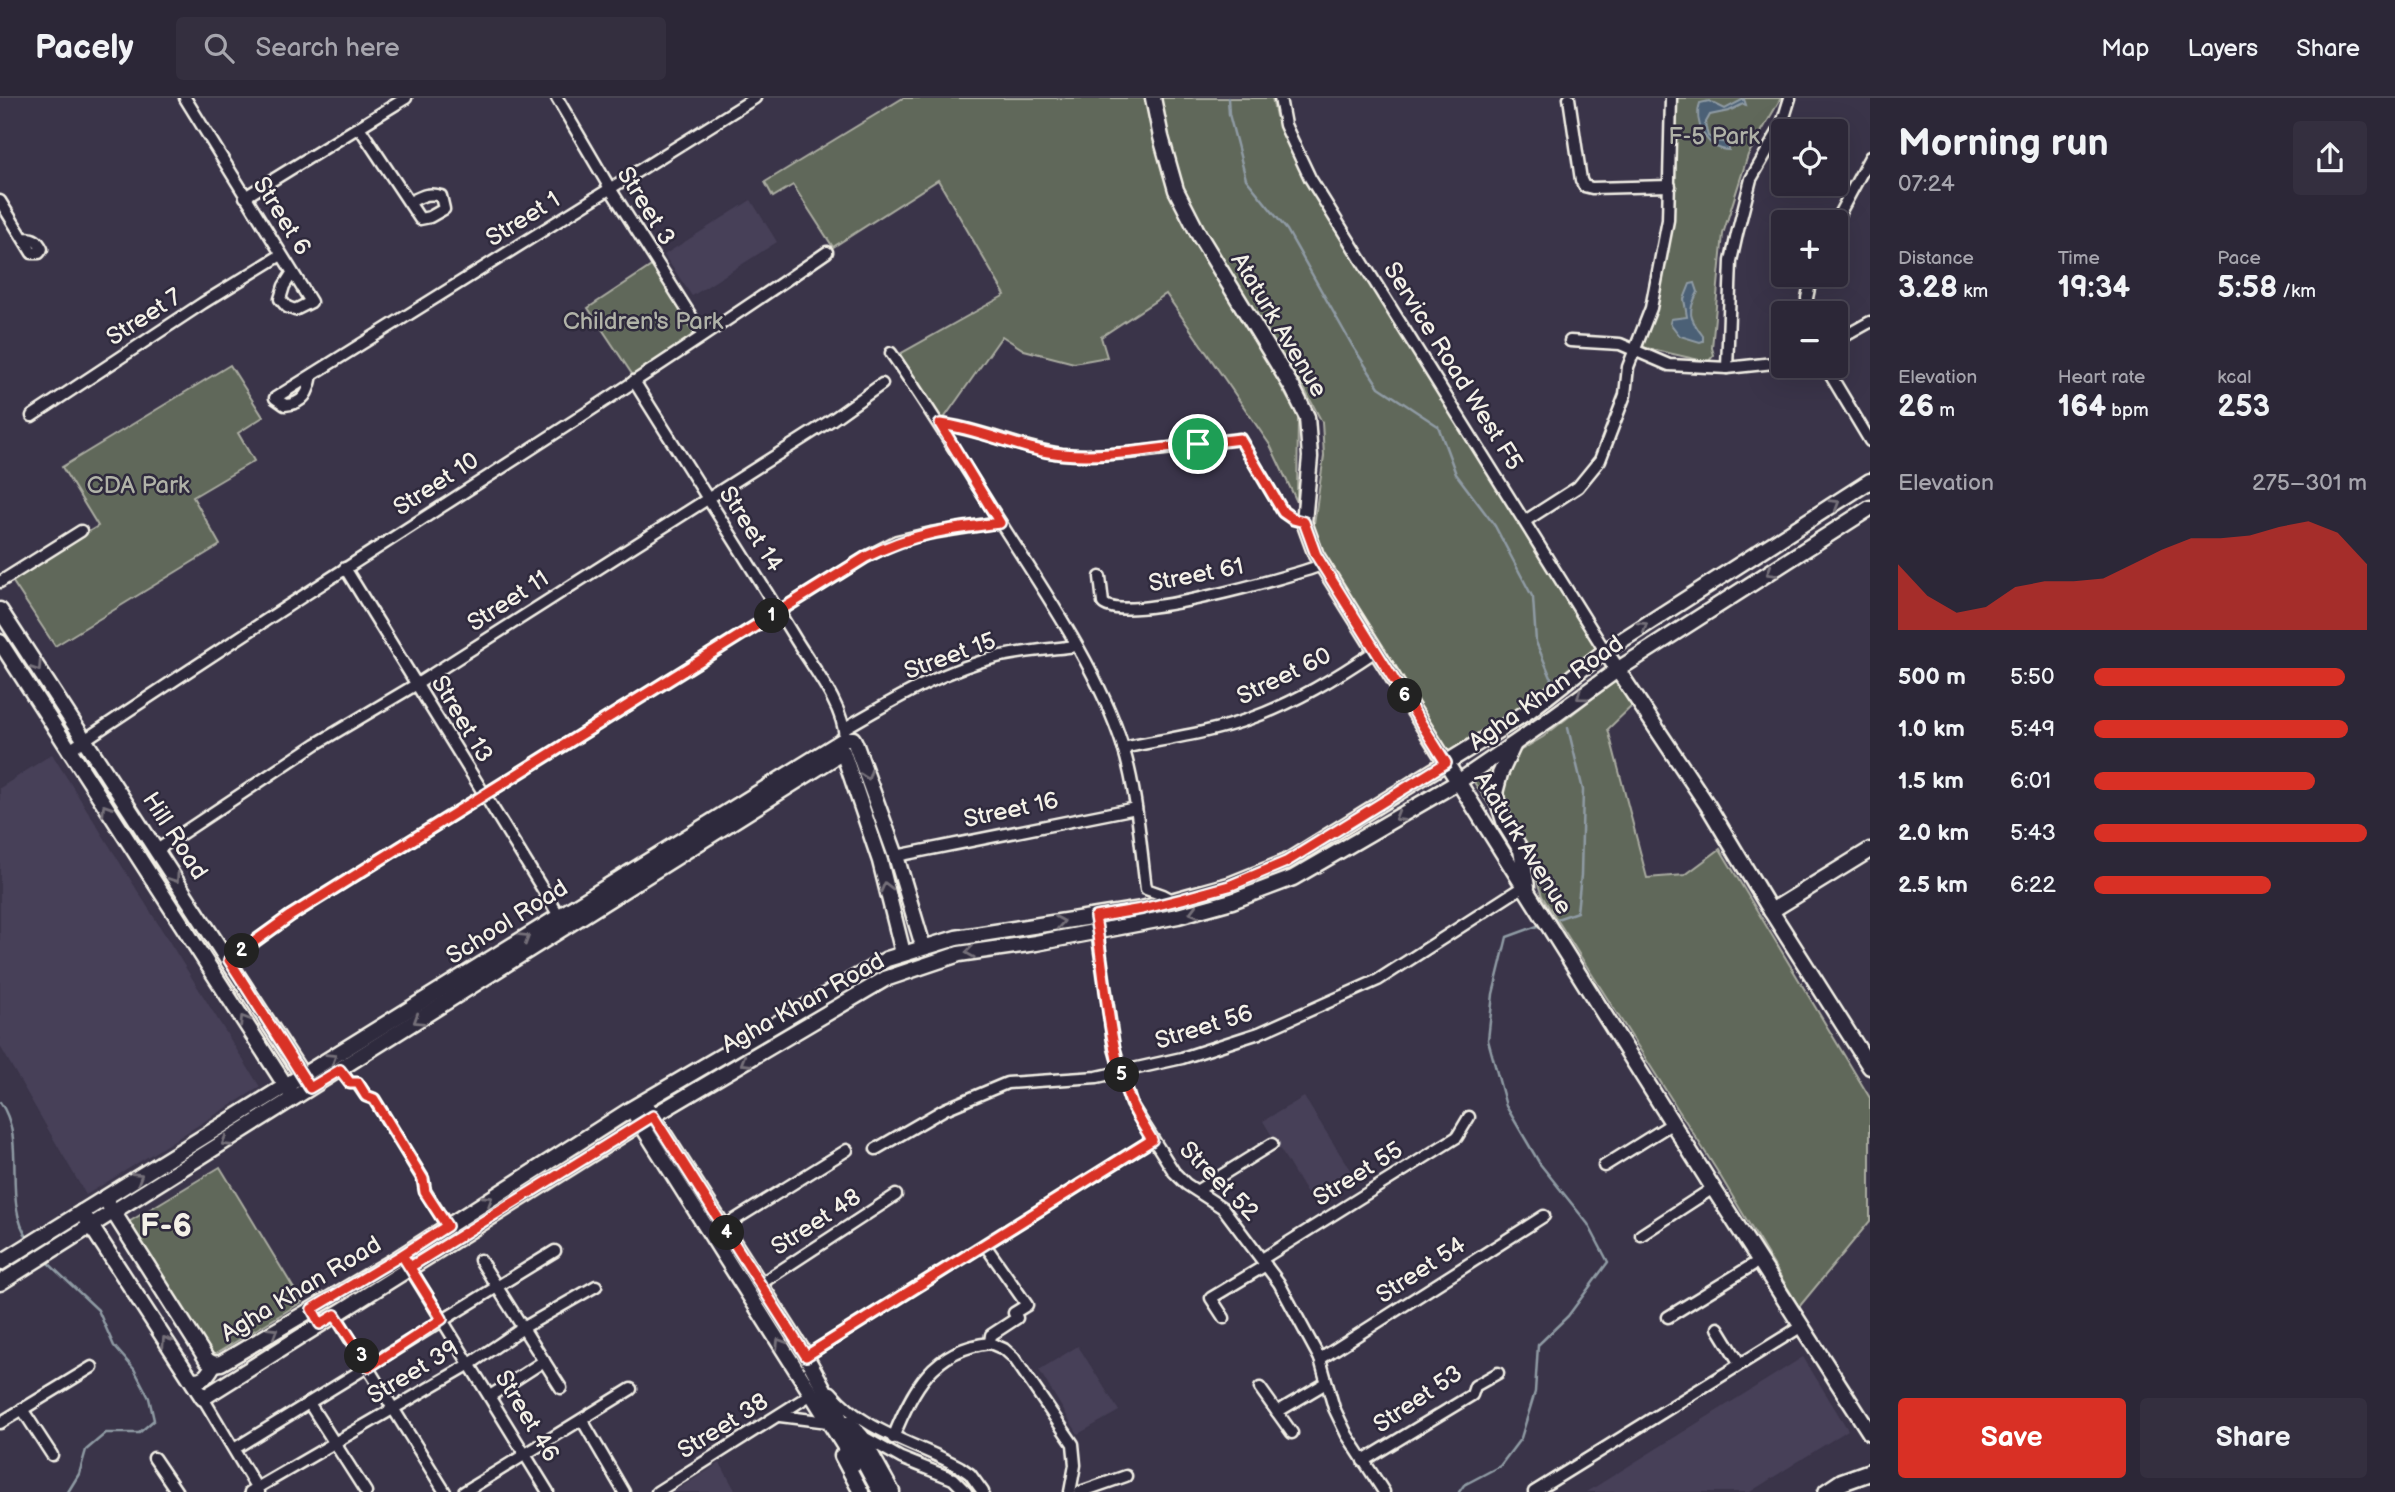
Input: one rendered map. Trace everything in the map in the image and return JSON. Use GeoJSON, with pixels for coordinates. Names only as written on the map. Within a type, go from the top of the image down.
{"type":"FeatureCollection","features":[{"type":"Feature","properties":{"kind":"main road"},"geometry":{"type":"LineString","coordinates":[[1827,1492],[1842,1482],[1870,1472]]}},
{"type":"Feature","properties":{"kind":"street","name":"Street 6"},"geometry":{"type":"LineString","coordinates":[[186,98],[311,302],[295,310],[287,307],[280,299],[291,275]]}},
{"type":"Feature","properties":{"kind":"street"},"geometry":{"type":"LineString","coordinates":[[245,197],[405,98]]}},
{"type":"Feature","properties":{"kind":"street","name":"Street 3"},"geometry":{"type":"LineString","coordinates":[[557,98],[611,190],[703,335]]}},
{"type":"Feature","properties":{"kind":"street","name":"Street 1"},"geometry":{"type":"LineString","coordinates":[[312,375],[755,98]]}},
{"type":"Feature","properties":{"kind":"street","name":"Ataturk Avenue"},"geometry":{"type":"LineString","coordinates":[[1153,98],[1176,190],[1199,235],[1307,416],[1310,457],[1304,522],[1322,565],[1870,1433]]}},
{"type":"Feature","properties":{"kind":"street","name":"Service Road West F5"},"geometry":{"type":"LineString","coordinates":[[1280,98],[1285,125],[1310,178],[1605,650]]}},
{"type":"Feature","properties":{"kind":"street"},"geometry":{"type":"LineString","coordinates":[[1569,98],[1584,186],[1670,186]]}},
{"type":"Feature","properties":{"kind":"street"},"geometry":{"type":"LineString","coordinates":[[1524,521],[1577,487],[1600,460],[1625,396],[1629,367],[1651,308],[1668,220],[1671,98]]}},
{"type":"Feature","properties":{"kind":"street"},"geometry":{"type":"LineString","coordinates":[[1727,368],[1731,261],[1737,234],[1751,179],[1781,127],[1790,98]]}},
{"type":"Feature","properties":{"kind":"street"},"geometry":{"type":"LineString","coordinates":[[359,127],[420,219],[444,209],[441,196],[433,194],[426,194],[410,202]]}},
{"type":"Feature","properties":{"kind":"street"},"geometry":{"type":"LineString","coordinates":[[1841,210],[1870,157]]}},
{"type":"Feature","properties":{"kind":"street"},"geometry":{"type":"LineString","coordinates":[[0,201],[33,253],[40,253],[43,249],[33,238],[24,238]]}},
{"type":"Feature","properties":{"kind":"street","name":"Street 10"},"geometry":{"type":"LineString","coordinates":[[68,751],[827,252]]}},
{"type":"Feature","properties":{"kind":"street","name":"Street 7"},"geometry":{"type":"LineString","coordinates":[[32,416],[281,255]]}},
{"type":"Feature","properties":{"kind":"street"},"geometry":{"type":"LineString","coordinates":[[1848,334],[1870,322]]}},
{"type":"Feature","properties":{"kind":"street"},"geometry":{"type":"LineString","coordinates":[[1570,341],[1619,344],[1669,365],[1727,368],[1771,363]]}},
{"type":"Feature","properties":{"kind":"street"},"geometry":{"type":"LineString","coordinates":[[891,353],[940,424],[1076,646],[1114,721],[1123,748],[1136,808],[1146,889],[1174,901]]}},
{"type":"Feature","properties":{"kind":"street"},"geometry":{"type":"LineString","coordinates":[[1832,378],[1870,441]]}},
{"type":"Feature","properties":{"kind":"street","name":"Street 14"},"geometry":{"type":"LineString","coordinates":[[634,381],[762,582],[835,704],[847,740]]}},
{"type":"Feature","properties":{"kind":"street","name":"Street 11"},"geometry":{"type":"LineString","coordinates":[[157,850],[316,744],[417,684],[833,419],[882,384]]}},
{"type":"Feature","properties":{"kind":"street"},"geometry":{"type":"LineString","coordinates":[[940,424],[962,427],[1061,454],[1097,454],[1240,439],[1283,512],[1304,522]]}},
{"type":"Feature","properties":{"kind":"street","name":"Agha Khan Road"},"geometry":{"type":"LineString","coordinates":[[203,1398],[335,1315],[447,1226],[637,1106],[877,964],[923,946],[956,938],[1142,909],[1229,886],[1286,862],[1530,710],[1605,650],[1870,481]]}},
{"type":"Feature","properties":{"kind":"street","name":"Agha Khan Road"},"geometry":{"type":"LineString","coordinates":[[105,1198],[208,1360],[217,1364],[312,1309],[406,1261],[885,979],[959,954],[1178,916],[1219,905],[1293,878],[1458,782],[1617,670],[1870,508]]}},
{"type":"Feature","properties":{"kind":"street"},"geometry":{"type":"LineString","coordinates":[[229,960],[290,916],[866,557],[897,541],[1000,523]]}},
{"type":"Feature","properties":{"kind":"street"},"geometry":{"type":"LineString","coordinates":[[0,582],[81,531]]}},
{"type":"Feature","properties":{"kind":"street","name":"Street 61"},"geometry":{"type":"LineString","coordinates":[[1100,577],[1103,603],[1110,608],[1122,610],[1245,588],[1286,578],[1322,565]]}},
{"type":"Feature","properties":{"kind":"street","name":"Street 13"},"geometry":{"type":"LineString","coordinates":[[345,568],[563,922]]}},
{"type":"Feature","properties":{"kind":"street","name":"Hill Road"},"geometry":{"type":"LineString","coordinates":[[0,610],[307,1082]]}},
{"type":"Feature","properties":{"kind":"street","name":"Hill Road"},"geometry":{"type":"LineString","coordinates":[[0,642],[290,1092]]}},
{"type":"Feature","properties":{"kind":"street","name":"Street 15"},"geometry":{"type":"LineString","coordinates":[[847,740],[946,674],[1002,656],[1076,646]]}},
{"type":"Feature","properties":{"kind":"street","name":"Street 60"},"geometry":{"type":"LineString","coordinates":[[1123,748],[1256,717],[1319,687],[1377,650]]}},
{"type":"Feature","properties":{"kind":"street"},"geometry":{"type":"LineString","coordinates":[[1605,650],[1708,806],[1870,1067]]}},
{"type":"Feature","properties":{"kind":"street"},"geometry":{"type":"LineString","coordinates":[[847,740],[895,856],[923,946]]}},
{"type":"Feature","properties":{"kind":"street"},"geometry":{"type":"LineString","coordinates":[[847,740],[903,953]]}},
{"type":"Feature","properties":{"kind":"street","name":"School Road"},"geometry":{"type":"LineString","coordinates":[[0,1264],[105,1198],[307,1082],[847,740]]}},
{"type":"Feature","properties":{"kind":"street"},"geometry":{"type":"LineString","coordinates":[[1513,745],[1495,793],[1505,824],[1521,850],[1526,870],[1526,889]]}},
{"type":"Feature","properties":{"kind":"street","name":"Street 16"},"geometry":{"type":"LineString","coordinates":[[895,856],[1136,808]]}},
{"type":"Feature","properties":{"kind":"street"},"geometry":{"type":"LineString","coordinates":[[1771,911],[1870,850]]}},
{"type":"Feature","properties":{"kind":"street","name":"Street 56"},"geometry":{"type":"LineString","coordinates":[[876,1149],[945,1109],[1007,1083],[1097,1077],[1226,1045],[1342,997],[1416,957],[1526,889]]}},
{"type":"Feature","properties":{"kind":"street","name":"Street 52"},"geometry":{"type":"LineString","coordinates":[[1095,917],[1115,1048],[1132,1104],[1174,1172],[1186,1184],[1223,1208],[1292,1304],[1320,1359],[1326,1383],[1347,1436],[1384,1492]]}},
{"type":"Feature","properties":{"kind":"street"},"geometry":{"type":"LineString","coordinates":[[877,964],[885,979]]}},
{"type":"Feature","properties":{"kind":"street","name":"School Road"},"geometry":{"type":"LineString","coordinates":[[307,1082],[340,1070],[456,989]]}},
{"type":"Feature","properties":{"kind":"street"},"geometry":{"type":"LineString","coordinates":[[340,1070],[350,1083],[358,1083],[366,1096],[374,1099],[423,1179],[425,1192],[447,1226]]}},
{"type":"Feature","properties":{"kind":"street","name":"School Road"},"geometry":{"type":"LineString","coordinates":[[0,1283],[113,1212],[290,1092]]}},
{"type":"Feature","properties":{"kind":"street"},"geometry":{"type":"LineString","coordinates":[[637,1106],[721,1233],[760,1284],[812,1366],[839,1401],[893,1438],[960,1467],[970,1474],[983,1492]]}},
{"type":"Feature","properties":{"kind":"street","name":"Street 55"},"geometry":{"type":"LineString","coordinates":[[1224,1318],[1211,1298],[1457,1136],[1469,1117]]}},
{"type":"Feature","properties":{"kind":"street"},"geometry":{"type":"LineString","coordinates":[[1604,1166],[1673,1123]]}},
{"type":"Feature","properties":{"kind":"street"},"geometry":{"type":"LineString","coordinates":[[799,1375],[985,1245],[1152,1140]]}},
{"type":"Feature","properties":{"kind":"street"},"geometry":{"type":"LineString","coordinates":[[1198,1190],[1272,1144]]}},
{"type":"Feature","properties":{"kind":"street"},"geometry":{"type":"LineString","coordinates":[[721,1233],[847,1150]]}},
{"type":"Feature","properties":{"kind":"street"},"geometry":{"type":"LineString","coordinates":[[1641,1235],[1713,1188]]}},
{"type":"Feature","properties":{"kind":"street","name":"Street 48"},"geometry":{"type":"LineString","coordinates":[[760,1284],[896,1195]]}},
{"type":"Feature","properties":{"kind":"street"},"geometry":{"type":"LineString","coordinates":[[82,1212],[192,1380],[234,1449],[255,1491]]}},
{"type":"Feature","properties":{"kind":"street","name":"Street 54"},"geometry":{"type":"LineString","coordinates":[[1320,1359],[1544,1216]]}},
{"type":"Feature","properties":{"kind":"street"},"geometry":{"type":"LineString","coordinates":[[721,1233],[810,1395],[833,1417],[862,1436],[901,1458],[953,1479],[966,1492]]}},
{"type":"Feature","properties":{"kind":"street"},"geometry":{"type":"LineString","coordinates":[[893,1438],[923,1377],[955,1352],[990,1339],[1017,1318],[1014,1313],[1027,1304],[985,1245]]}},
{"type":"Feature","properties":{"kind":"street"},"geometry":{"type":"LineString","coordinates":[[234,1449],[555,1251]]}},
{"type":"Feature","properties":{"kind":"street"},"geometry":{"type":"LineString","coordinates":[[480,1260],[561,1388]]}},
{"type":"Feature","properties":{"kind":"street","name":"Street 46"},"geometry":{"type":"LineString","coordinates":[[406,1261],[548,1492]]}},
{"type":"Feature","properties":{"kind":"street"},"geometry":{"type":"LineString","coordinates":[[1668,1317],[1759,1261]]}},
{"type":"Feature","properties":{"kind":"street","name":"Street 39"},"geometry":{"type":"LineString","coordinates":[[255,1491],[596,1286]]}},
{"type":"Feature","properties":{"kind":"street"},"geometry":{"type":"LineString","coordinates":[[312,1309],[320,1324]]}},
{"type":"Feature","properties":{"kind":"street"},"geometry":{"type":"LineString","coordinates":[[335,1315],[445,1492]]}},
{"type":"Feature","properties":{"kind":"street"},"geometry":{"type":"LineString","coordinates":[[1534,1492],[1802,1326]]}},
{"type":"Feature","properties":{"kind":"street"},"geometry":{"type":"LineString","coordinates":[[1718,1328],[1740,1364]]}},
{"type":"Feature","properties":{"kind":"street"},"geometry":{"type":"LineString","coordinates":[[990,1339],[1014,1358],[1073,1444],[1075,1465],[1070,1492]]}},
{"type":"Feature","properties":{"kind":"street"},"geometry":{"type":"LineString","coordinates":[[490,1396],[544,1361]]}},
{"type":"Feature","properties":{"kind":"street"},"geometry":{"type":"LineString","coordinates":[[192,1380],[200,1381],[217,1364],[230,1381]]}},
{"type":"Feature","properties":{"kind":"street"},"geometry":{"type":"LineString","coordinates":[[812,1366],[833,1417],[872,1492]]}},
{"type":"Feature","properties":{"kind":"street"},"geometry":{"type":"LineString","coordinates":[[0,1423],[92,1367]]}},
{"type":"Feature","properties":{"kind":"street","name":"Street 53"},"geometry":{"type":"LineString","coordinates":[[1363,1461],[1472,1395],[1475,1386],[1498,1373]]}},
{"type":"Feature","properties":{"kind":"street"},"geometry":{"type":"LineString","coordinates":[[1277,1412],[1326,1383]]}},
{"type":"Feature","properties":{"kind":"street"},"geometry":{"type":"LineString","coordinates":[[1260,1388],[1292,1433]]}},
{"type":"Feature","properties":{"kind":"street"},"geometry":{"type":"LineString","coordinates":[[464,1492],[631,1389]]}},
{"type":"Feature","properties":{"kind":"street","name":"Street 38"},"geometry":{"type":"LineString","coordinates":[[657,1492],[810,1395]]}},
{"type":"Feature","properties":{"kind":"street"},"geometry":{"type":"LineString","coordinates":[[309,1403],[366,1492]]}},
{"type":"Feature","properties":{"kind":"street"},"geometry":{"type":"LineString","coordinates":[[22,1409],[52,1455]]}},
{"type":"Feature","properties":{"kind":"street"},"geometry":{"type":"LineString","coordinates":[[779,1416],[833,1417]]}},
{"type":"Feature","properties":{"kind":"street"},"geometry":{"type":"LineString","coordinates":[[833,1417],[831,1437],[861,1492]]}},
{"type":"Feature","properties":{"kind":"street"},"geometry":{"type":"LineString","coordinates":[[833,1417],[880,1492]]}},
{"type":"Feature","properties":{"kind":"street"},"geometry":{"type":"LineString","coordinates":[[582,1420],[624,1492]]}},
{"type":"Feature","properties":{"kind":"street"},"geometry":{"type":"LineString","coordinates":[[862,1436],[892,1492]]}},
{"type":"Feature","properties":{"kind":"street"},"geometry":{"type":"LineString","coordinates":[[154,1458],[177,1492]]}},
{"type":"Feature","properties":{"kind":"street"},"geometry":{"type":"LineString","coordinates":[[1080,1492],[1126,1476]]}},
{"type":"Feature","properties":{"kind":"shaded area"},"geometry":{"type":"Polygon","coordinates":[[[751,200],[777,242],[692,296],[664,255],[751,200]]]}},
{"type":"Feature","properties":{"kind":"shaded area"},"geometry":{"type":"Polygon","coordinates":[[[52,754],[260,1087],[86,1195],[0,1046],[0,788],[52,754]]]}},
{"type":"Feature","properties":{"kind":"shaded area"},"geometry":{"type":"Polygon","coordinates":[[[1304,1097],[1352,1173],[1310,1199],[1263,1121],[1304,1097]]]}},
{"type":"Feature","properties":{"kind":"shaded area"},"geometry":{"type":"Polygon","coordinates":[[[1078,1346],[1119,1411],[1078,1434],[1039,1370],[1078,1346]]]}},
{"type":"Feature","properties":{"kind":"shaded area"},"geometry":{"type":"Polygon","coordinates":[[[1803,1357],[1848,1430],[1750,1492],[1587,1492],[1803,1357]]]}},
{"type":"Feature","properties":{"kind":"shaded area"},"geometry":{"type":"Polygon","coordinates":[[[720,1463],[736,1492],[673,1492],[720,1463]]]}},
{"type":"Feature","properties":{"kind":"green space"},"geometry":{"type":"Polygon","coordinates":[[[903,98],[1147,98],[1163,166],[1162,172],[1298,417],[1297,502],[1270,445],[1166,294],[1101,337],[1107,357],[1074,363],[1024,350],[1002,336],[940,424],[900,354],[1005,295],[938,180],[833,247],[793,185],[773,197],[765,182],[903,98]]]}},
{"type":"Feature","properties":{"kind":"green space"},"geometry":{"type":"Polygon","coordinates":[[[1162,98],[1272,98],[1276,116],[1305,179],[1600,647],[1510,716],[1446,756],[1312,537],[1324,456],[1322,422],[1305,390],[1202,231],[1176,182],[1162,112],[1162,98]]]}},
{"type":"Feature","properties":{"kind":"green space","name":"F-5 Park"},"geometry":{"type":"Polygon","coordinates":[[[1676,98],[1781,98],[1748,155],[1723,234],[1712,348],[1714,355],[1708,362],[1642,347],[1662,273],[1672,204],[1676,98]]]}},
{"type":"Feature","properties":{"kind":"green space","name":"Children's Park"},"geometry":{"type":"Polygon","coordinates":[[[653,265],[699,334],[634,377],[588,308],[653,265]]]}},
{"type":"Feature","properties":{"kind":"green space","name":"CDA Park"},"geometry":{"type":"Polygon","coordinates":[[[230,365],[263,417],[238,433],[254,461],[193,497],[220,545],[55,646],[11,579],[98,526],[62,467],[230,365]]]}},
{"type":"Feature","properties":{"kind":"green space"},"geometry":{"type":"Polygon","coordinates":[[[1620,677],[1636,702],[1608,729],[1647,878],[1685,875],[1720,849],[1870,1098],[1870,1221],[1799,1307],[1716,1169],[1542,896],[1535,875],[1472,779],[1543,737],[1620,677]]]}},
{"type":"Feature","properties":{"kind":"green space"},"geometry":{"type":"Polygon","coordinates":[[[220,1167],[302,1302],[212,1356],[127,1223],[220,1167]]]}},
{"type":"Feature","properties":{"kind":"water"},"geometry":{"type":"Polygon","coordinates":[[[1744,99],[1746,105],[1710,115],[1705,124],[1708,136],[1716,141],[1729,143],[1729,150],[1721,149],[1708,140],[1700,127],[1700,103],[1709,101],[1725,109],[1744,99]]]}},
{"type":"Feature","properties":{"kind":"water"},"geometry":{"type":"Polygon","coordinates":[[[1695,283],[1698,292],[1691,315],[1703,336],[1703,341],[1700,342],[1680,336],[1670,323],[1671,319],[1687,317],[1684,299],[1690,284],[1695,283]]]}},
{"type":"Feature","properties":{"kind":"waterway"},"geometry":{"type":"LineString","coordinates":[[1228,98],[1229,114],[1246,179],[1287,230],[1379,387],[1438,426],[1456,474],[1495,526],[1533,598],[1536,642],[1552,680]]}},
{"type":"Feature","properties":{"kind":"waterway"},"geometry":{"type":"LineString","coordinates":[[1554,920],[1577,912],[1581,875],[1583,790],[1568,728]]}},
{"type":"Feature","properties":{"kind":"waterway"},"geometry":{"type":"LineString","coordinates":[[1459,1492],[1464,1485],[1500,1466],[1521,1438],[1535,1392],[1538,1345],[1568,1316],[1608,1262],[1588,1224],[1540,1164],[1506,1106],[1488,1040],[1493,994],[1507,937],[1540,925]]}},
{"type":"Feature","properties":{"kind":"waterway"},"geometry":{"type":"LineString","coordinates":[[0,1102],[12,1135],[17,1207],[29,1240]]}},
{"type":"Feature","properties":{"kind":"waterway"},"geometry":{"type":"LineString","coordinates":[[46,1261],[98,1310],[114,1346],[134,1369],[149,1398],[154,1420],[139,1433],[106,1433],[86,1450],[79,1474],[68,1492]]}},
{"type":"Feature","properties":{"kind":"district","name":"F-6"},"geometry":{"type":"Point","coordinates":[166,1226]}},
{"type":"Feature","properties":{"kind":"route"},"geometry":{"type":"LineString","coordinates":[[1198,444],[1097,454],[1061,454],[962,427],[940,424],[1000,523],[959,527],[897,541],[866,557],[290,916],[229,960],[310,1088],[340,1070],[350,1083],[358,1083],[366,1096],[374,1099],[423,1179],[425,1192],[447,1226],[402,1255],[442,1319],[369,1367],[335,1315],[320,1324],[312,1309],[402,1255],[410,1267],[653,1116],[806,1356],[1152,1140],[1132,1104],[1121,1072],[1095,917],[1142,909],[1229,886],[1286,862],[1446,763],[1316,555],[1304,522],[1283,512],[1240,439],[1198,444]]}}]}
